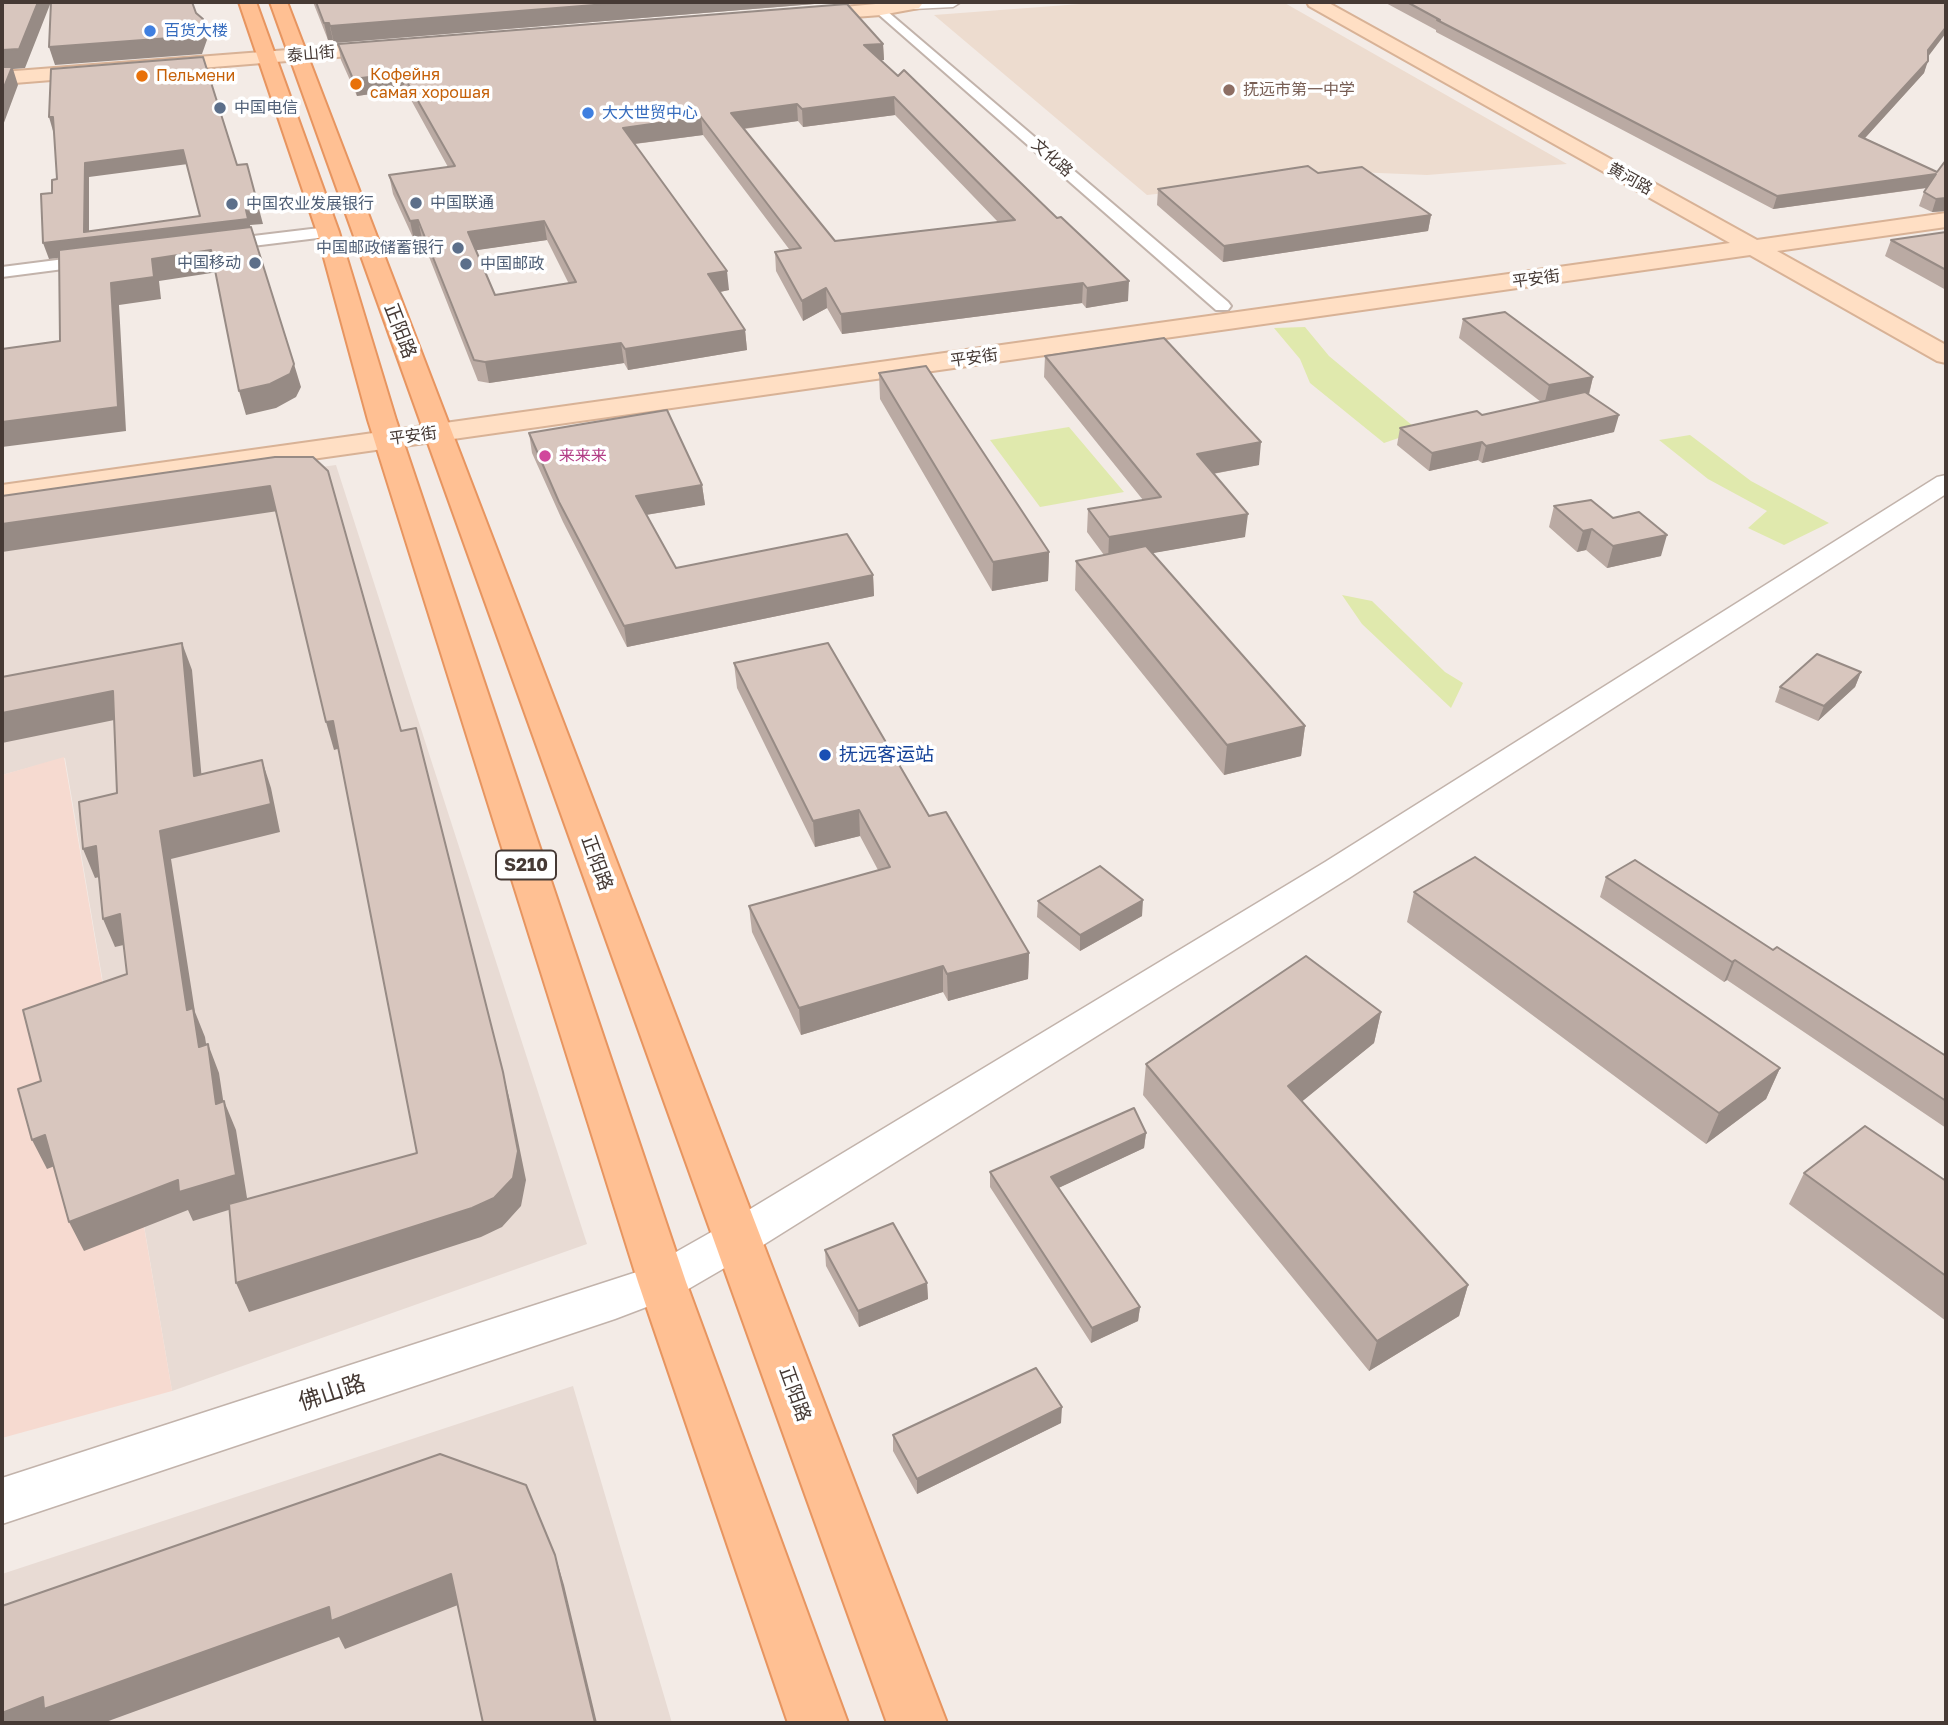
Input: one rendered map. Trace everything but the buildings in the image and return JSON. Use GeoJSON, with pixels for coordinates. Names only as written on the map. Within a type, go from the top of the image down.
{"type":"FeatureCollection","features":[{"type":"Feature","properties":{"kind":"main road","name":"正阳路"},"geometry":{"type":"LineString","coordinates":[[247,2],[280,53],[434,424],[917,1723]]}},
{"type":"Feature","properties":{"kind":"main road","name":"正阳路"},"geometry":{"type":"LineString","coordinates":[[278,2],[280,53],[328,232],[386,430],[662,1282],[818,1723]]}},
{"type":"Feature","properties":{"kind":"main road","name":"黄河路"},"geometry":{"type":"LineString","coordinates":[[1315,2],[1758,241],[1946,337]]}},
{"type":"Feature","properties":{"kind":"main road","name":"黄河路"},"geometry":{"type":"LineString","coordinates":[[1342,2],[1758,241],[1946,355]]}},
{"type":"Feature","properties":{"kind":"main road"},"geometry":{"type":"LineString","coordinates":[[914,4],[881,10],[787,15],[914,4]]}},
{"type":"Feature","properties":{"kind":"main road","name":"泰山街"},"geometry":{"type":"LineString","coordinates":[[2,70],[414,43]]}},
{"type":"Feature","properties":{"kind":"main road","name":"泰山街"},"geometry":{"type":"LineString","coordinates":[[2,78],[280,53]]}},
{"type":"Feature","properties":{"kind":"main road","name":"平安街"},"geometry":{"type":"LineString","coordinates":[[2,472],[434,424],[1758,241],[1946,209]]}},
{"type":"Feature","properties":{"kind":"main road","name":"平安街"},"geometry":{"type":"LineString","coordinates":[[434,424],[1222,306],[1946,220]]}},
{"type":"Feature","properties":{"kind":"main road","name":"平安街"},"geometry":{"type":"LineString","coordinates":[[2,494],[386,430]]}},
{"type":"Feature","properties":{"kind":"street"},"geometry":{"type":"LineString","coordinates":[[914,4],[953,2]]}},
{"type":"Feature","properties":{"kind":"street","name":"文化路"},"geometry":{"type":"LineString","coordinates":[[881,10],[1222,306]]}},
{"type":"Feature","properties":{"kind":"street"},"geometry":{"type":"LineString","coordinates":[[205,247],[328,232]]}},
{"type":"Feature","properties":{"kind":"street"},"geometry":{"type":"LineString","coordinates":[[2,272],[110,258]]}},
{"type":"Feature","properties":{"kind":"street","name":"佛山路"},"geometry":{"type":"LineString","coordinates":[[2,1501],[615,1300],[662,1282],[737,1239],[1337,870],[1946,483]]}},
{"type":"Feature","properties":{"kind":"shaded area","name":"抚远市第一中学"},"geometry":{"type":"Polygon","coordinates":[[[1107,2],[1283,2],[1567,164],[1427,175],[1355,172],[1147,195],[934,15],[1107,2]]]}},
{"type":"Feature","properties":{"kind":"shaded area"},"geometry":{"type":"Polygon","coordinates":[[[336,465],[587,1244],[172,1391],[65,758],[2,775],[2,510],[336,465]]]}},
{"type":"Feature","properties":{"kind":"shaded area"},"geometry":{"type":"Polygon","coordinates":[[[64,757],[172,1391],[2,1438],[2,775],[64,757]]]}},
{"type":"Feature","properties":{"kind":"shaded area"},"geometry":{"type":"Polygon","coordinates":[[[573,1386],[672,1723],[2,1723],[2,1574],[573,1386]]]}},
{"type":"Feature","properties":{"kind":"green space"},"geometry":{"type":"Polygon","coordinates":[[[1305,327],[1329,356],[1419,431],[1384,443],[1310,383],[1300,359],[1274,328],[1305,327]]]}},
{"type":"Feature","properties":{"kind":"green space"},"geometry":{"type":"Polygon","coordinates":[[[1069,427],[1124,492],[1040,507],[990,440],[1069,427]]]}},
{"type":"Feature","properties":{"kind":"green space"},"geometry":{"type":"Polygon","coordinates":[[[1690,435],[1751,481],[1829,523],[1784,545],[1748,528],[1767,511],[1708,479],[1659,440],[1690,435]]]}},
{"type":"Feature","properties":{"kind":"green space"},"geometry":{"type":"Polygon","coordinates":[[[1342,595],[1372,601],[1445,672],[1463,683],[1451,708],[1362,624],[1342,595]]]}},
{"type":"Feature","properties":{"kind":"place","name":"百货大楼"},"geometry":{"type":"Point","coordinates":[150,31]}},
{"type":"Feature","properties":{"kind":"place","name":"Пельмени"},"geometry":{"type":"Point","coordinates":[142,76]}},
{"type":"Feature","properties":{"kind":"place","name":"Кофейня самая хорошая"},"geometry":{"type":"Point","coordinates":[356,84]}},
{"type":"Feature","properties":{"kind":"place","name":"抚远市第一中学"},"geometry":{"type":"Point","coordinates":[1229,90]}},
{"type":"Feature","properties":{"kind":"place","name":"中国电信"},"geometry":{"type":"Point","coordinates":[220,108]}},
{"type":"Feature","properties":{"kind":"place","name":"大大世贸中心"},"geometry":{"type":"Point","coordinates":[588,113]}},
{"type":"Feature","properties":{"kind":"place","name":"中国联通"},"geometry":{"type":"Point","coordinates":[416,203]}},
{"type":"Feature","properties":{"kind":"place","name":"中国农业发展银行"},"geometry":{"type":"Point","coordinates":[232,204]}},
{"type":"Feature","properties":{"kind":"place","name":"中国邮政储蓄银行"},"geometry":{"type":"Point","coordinates":[458,248]}},
{"type":"Feature","properties":{"kind":"place","name":"中国移动"},"geometry":{"type":"Point","coordinates":[255,263]}},
{"type":"Feature","properties":{"kind":"place","name":"中国邮政"},"geometry":{"type":"Point","coordinates":[466,264]}},
{"type":"Feature","properties":{"kind":"place","name":"来来来"},"geometry":{"type":"Point","coordinates":[545,456]}},
{"type":"Feature","properties":{"kind":"place","name":"抚远客运站"},"geometry":{"type":"Point","coordinates":[825,755]}}]}
